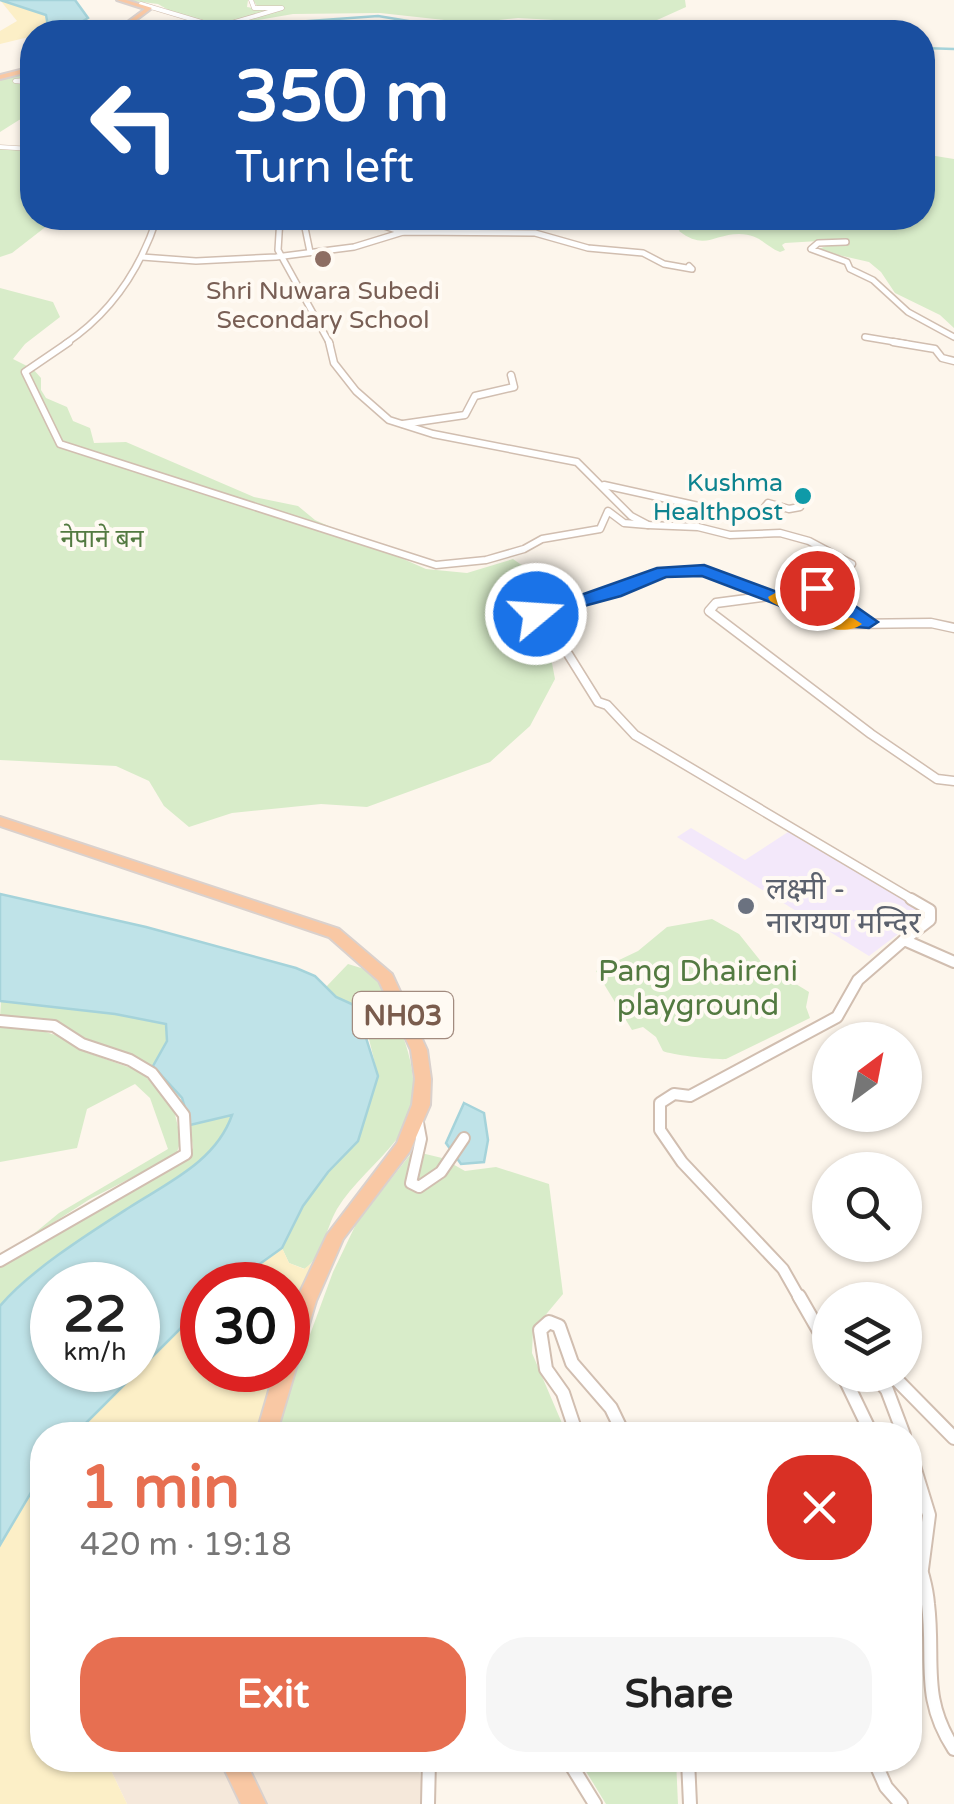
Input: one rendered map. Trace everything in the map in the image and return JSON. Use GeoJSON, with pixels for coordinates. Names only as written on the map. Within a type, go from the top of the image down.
{"type":"FeatureCollection","features":[{"type":"Feature","properties":{"kind":"highway"},"geometry":{"type":"LineString","coordinates":[[120,0],[149,8],[133,20]]}},
{"type":"Feature","properties":{"kind":"highway","name":"NH03"},"geometry":{"type":"LineString","coordinates":[[0,820],[334,933],[386,978],[419,1050],[421,1105],[404,1146],[336,1235],[306,1302],[270,1422]]}},
{"type":"Feature","properties":{"kind":"highway"},"geometry":{"type":"LineString","coordinates":[[238,1772],[254,1804]]}},
{"type":"Feature","properties":{"kind":"street"},"geometry":{"type":"LineString","coordinates":[[232,20],[282,8],[254,8],[251,0]]}},
{"type":"Feature","properties":{"kind":"street"},"geometry":{"type":"LineString","coordinates":[[141,4],[184,20]]}},
{"type":"Feature","properties":{"kind":"street"},"geometry":{"type":"LineString","coordinates":[[156,230],[142,257],[98,319],[25,372],[60,444],[436,564],[486,560],[524,550],[542,539],[592,532],[600,528],[608,510],[624,523],[698,528],[730,535],[780,533],[809,541],[853,567],[819,580],[816,585],[820,592],[869,622]]}},
{"type":"Feature","properties":{"kind":"street"},"geometry":{"type":"LineString","coordinates":[[279,230],[277,244],[328,338],[334,363],[370,406],[400,424],[577,462],[631,516],[648,526]]}},
{"type":"Feature","properties":{"kind":"street"},"geometry":{"type":"LineString","coordinates":[[305,230],[310,252]]}},
{"type":"Feature","properties":{"kind":"street"},"geometry":{"type":"LineString","coordinates":[[398,230],[535,233],[588,248],[644,253],[664,264],[692,269],[689,266]]}},
{"type":"Feature","properties":{"kind":"street"},"geometry":{"type":"LineString","coordinates":[[142,257],[186,263],[356,248],[404,232]]}},
{"type":"Feature","properties":{"kind":"street"},"geometry":{"type":"LineString","coordinates":[[846,242],[818,243],[811,249],[847,262],[850,269],[873,280],[908,312],[954,337]]}},
{"type":"Feature","properties":{"kind":"street"},"geometry":{"type":"LineString","coordinates":[[865,337],[935,349],[942,358],[954,360]]}},
{"type":"Feature","properties":{"kind":"street"},"geometry":{"type":"LineString","coordinates":[[400,424],[465,415],[475,396],[514,388],[511,375]]}},
{"type":"Feature","properties":{"kind":"street"},"geometry":{"type":"LineString","coordinates":[[604,485],[737,513],[761,512],[768,503],[789,509],[800,507]]}},
{"type":"Feature","properties":{"kind":"street"},"geometry":{"type":"LineString","coordinates":[[812,1319],[783,1269],[682,1162],[657,1118],[660,1103],[668,1096],[690,1096],[836,1017],[858,980],[930,920],[930,910],[635,735],[606,705],[598,702],[560,641],[534,616],[546,609],[681,570],[704,570],[771,595],[813,619],[931,623],[954,628]]}},
{"type":"Feature","properties":{"kind":"street"},"geometry":{"type":"LineString","coordinates":[[771,595],[747,602],[716,603],[709,610],[718,622],[760,649],[870,734],[937,779],[946,783],[954,780]]}},
{"type":"Feature","properties":{"kind":"street"},"geometry":{"type":"LineString","coordinates":[[904,940],[954,962]]}},
{"type":"Feature","properties":{"kind":"street"},"geometry":{"type":"LineString","coordinates":[[0,1021],[54,1026],[82,1044],[130,1060],[152,1073],[180,1106],[188,1141],[186,1154],[172,1164],[100,1200],[0,1261]]}},
{"type":"Feature","properties":{"kind":"street"},"geometry":{"type":"LineString","coordinates":[[421,1105],[420,1139],[411,1183],[419,1187],[431,1182],[464,1138]]}},
{"type":"Feature","properties":{"kind":"street"},"geometry":{"type":"LineString","coordinates":[[573,1422],[563,1392],[546,1370],[543,1358],[540,1330],[549,1322],[559,1326],[572,1363],[612,1408],[618,1422]]}},
{"type":"Feature","properties":{"kind":"street"},"geometry":{"type":"LineString","coordinates":[[851,1392],[866,1422]]}},
{"type":"Feature","properties":{"kind":"street"},"geometry":{"type":"LineString","coordinates":[[888,1392],[899,1422]]}},
{"type":"Feature","properties":{"kind":"street"},"geometry":{"type":"LineString","coordinates":[[909,1392],[954,1438]]}},
{"type":"Feature","properties":{"kind":"street"},"geometry":{"type":"LineString","coordinates":[[922,1492],[929,1515],[928,1550],[922,1572],[930,1610],[925,1679],[932,1706],[954,1749]]}},
{"type":"Feature","properties":{"kind":"street"},"geometry":{"type":"LineString","coordinates":[[428,1804],[429,1772]]}},
{"type":"Feature","properties":{"kind":"street"},"geometry":{"type":"LineString","coordinates":[[576,1772],[596,1804]]}},
{"type":"Feature","properties":{"kind":"street"},"geometry":{"type":"LineString","coordinates":[[689,1772],[690,1804]]}},
{"type":"Feature","properties":{"kind":"street"},"geometry":{"type":"LineString","coordinates":[[879,1772],[886,1788],[901,1804]]}},
{"type":"Feature","properties":{"kind":"shaded area"},"geometry":{"type":"Polygon","coordinates":[[[691,828],[745,860],[788,832],[926,913],[869,956],[677,837],[691,828]]]}},
{"type":"Feature","properties":{"kind":"shaded area"},"geometry":{"type":"Polygon","coordinates":[[[112,1772],[420,1772],[424,1804],[127,1804],[112,1772]]]}},
{"type":"Feature","properties":{"kind":"green space"},"geometry":{"type":"Polygon","coordinates":[[[126,0],[248,0],[247,7],[259,9],[253,0],[685,0],[686,7],[657,20],[444,20],[380,13],[186,20],[158,4],[126,0]]]}},
{"type":"Feature","properties":{"kind":"green space"},"geometry":{"type":"Polygon","coordinates":[[[20,73],[20,120],[0,132],[0,77],[20,73]]]}},
{"type":"Feature","properties":{"kind":"green space"},"geometry":{"type":"Polygon","coordinates":[[[0,147],[20,148],[20,230],[42,230],[12,253],[0,257],[0,147]]]}},
{"type":"Feature","properties":{"kind":"green space"},"geometry":{"type":"Polygon","coordinates":[[[935,156],[954,159],[954,328],[940,315],[895,293],[869,262],[821,251],[826,246],[819,241],[785,243],[785,250],[780,252],[746,235],[703,241],[679,231],[935,230],[935,156]]]}},
{"type":"Feature","properties":{"kind":"green space","name":"नेपाने बन"},"geometry":{"type":"Polygon","coordinates":[[[0,288],[53,302],[60,317],[25,344],[13,359],[41,378],[46,398],[67,407],[73,421],[90,428],[94,443],[126,442],[254,497],[298,506],[315,520],[426,569],[467,573],[513,559],[556,589],[559,599],[537,607],[526,617],[548,642],[555,679],[530,726],[490,762],[367,807],[321,804],[232,813],[189,827],[164,806],[149,781],[116,766],[0,760],[0,288]]]}},
{"type":"Feature","properties":{"kind":"green space","name":"Pang Dhaireni playground"},"geometry":{"type":"Polygon","coordinates":[[[712,919],[739,934],[763,964],[809,992],[806,1007],[810,1018],[726,1059],[663,1051],[656,1037],[643,1027],[632,1030],[596,971],[638,951],[667,927],[712,919]]]}},
{"type":"Feature","properties":{"kind":"green space"},"geometry":{"type":"Polygon","coordinates":[[[348,964],[374,972],[409,1055],[413,1099],[408,1120],[397,1139],[343,1200],[316,1256],[310,1263],[289,1262],[282,1248],[303,1206],[358,1141],[378,1076],[369,1039],[326,987],[348,964]]]}},
{"type":"Feature","properties":{"kind":"green space"},"geometry":{"type":"Polygon","coordinates":[[[1,1000],[166,1024],[167,1041],[153,1066],[84,1042],[60,1025],[0,1018],[1,1000]]]}},
{"type":"Feature","properties":{"kind":"green space"},"geometry":{"type":"Polygon","coordinates":[[[0,1027],[31,1027],[61,1037],[77,1049],[142,1072],[174,1110],[181,1140],[176,1155],[90,1199],[25,1241],[59,1213],[168,1149],[150,1098],[135,1084],[87,1109],[77,1148],[0,1162],[0,1027]]]}},
{"type":"Feature","properties":{"kind":"green space"},"geometry":{"type":"Polygon","coordinates":[[[232,1114],[204,1157],[49,1262],[30,1262],[30,1277],[0,1306],[0,1265],[187,1157],[193,1148],[190,1125],[232,1114]]]}},
{"type":"Feature","properties":{"kind":"green space"},"geometry":{"type":"Polygon","coordinates":[[[413,1151],[442,1158],[465,1171],[496,1167],[549,1184],[563,1294],[533,1330],[532,1353],[561,1422],[278,1422],[289,1392],[310,1392],[310,1334],[357,1222],[413,1151]]]}},
{"type":"Feature","properties":{"kind":"green space"},"geometry":{"type":"Polygon","coordinates":[[[586,1772],[677,1772],[678,1804],[606,1804],[586,1772]]]}},
{"type":"Feature","properties":{"kind":"sand"},"geometry":{"type":"Polygon","coordinates":[[[0,0],[44,14],[46,20],[20,20],[20,39],[0,44],[0,31],[17,21],[0,0]]]}},
{"type":"Feature","properties":{"kind":"sand"},"geometry":{"type":"Polygon","coordinates":[[[282,1248],[289,1262],[262,1262],[282,1248]]]}},
{"type":"Feature","properties":{"kind":"sand"},"geometry":{"type":"Polygon","coordinates":[[[180,1329],[180,1392],[268,1392],[260,1422],[87,1422],[117,1392],[160,1392],[160,1349],[180,1329]]]}},
{"type":"Feature","properties":{"kind":"sand"},"geometry":{"type":"Polygon","coordinates":[[[30,1494],[30,1772],[112,1772],[127,1804],[0,1804],[0,1545],[30,1494]]]}},
{"type":"Feature","properties":{"kind":"water"},"geometry":{"type":"Polygon","coordinates":[[[0,0],[75,0],[88,18],[47,20],[46,15],[0,0]]]}},
{"type":"Feature","properties":{"kind":"water"},"geometry":{"type":"Polygon","coordinates":[[[0,894],[146,927],[315,976],[336,997],[356,1006],[378,1076],[358,1141],[303,1206],[282,1248],[262,1262],[180,1262],[180,1329],[160,1349],[160,1262],[49,1262],[190,1169],[225,1131],[232,1115],[190,1125],[182,1098],[153,1066],[167,1041],[166,1024],[0,1001],[0,894]]]}},
{"type":"Feature","properties":{"kind":"water"},"geometry":{"type":"Polygon","coordinates":[[[464,1103],[484,1113],[488,1140],[484,1162],[461,1164],[446,1143],[464,1103]]]}},
{"type":"Feature","properties":{"kind":"water"},"geometry":{"type":"Polygon","coordinates":[[[30,1277],[30,1392],[117,1392],[87,1422],[30,1422],[30,1494],[0,1545],[0,1306],[30,1277]]]}},
{"type":"Feature","properties":{"kind":"waterway"},"geometry":{"type":"LineString","coordinates":[[322,20],[378,16],[402,20]]}},
{"type":"Feature","properties":{"kind":"waterway"},"geometry":{"type":"LineString","coordinates":[[935,48],[954,49]]}},
{"type":"Feature","properties":{"kind":"slow traffic"},"geometry":{"type":"LineString","coordinates":[[777,597],[813,619],[853,624]]}},
{"type":"Feature","properties":{"kind":"place","name":"Shri Nuwara Subedi Secondary School"},"geometry":{"type":"Point","coordinates":[323,259]}},
{"type":"Feature","properties":{"kind":"place","name":"Kushma Healthpost"},"geometry":{"type":"Point","coordinates":[803,496]}},
{"type":"Feature","properties":{"kind":"place","name":"लक्ष्मी - नारायण मन्दिर"},"geometry":{"type":"Point","coordinates":[746,906]}},
{"type":"Feature","properties":{"kind":"route"},"geometry":{"type":"LineString","coordinates":[[536,614],[614,592],[664,572],[704,570],[741,581],[813,619],[850,624],[869,622],[823,596],[817,588]]}}]}
